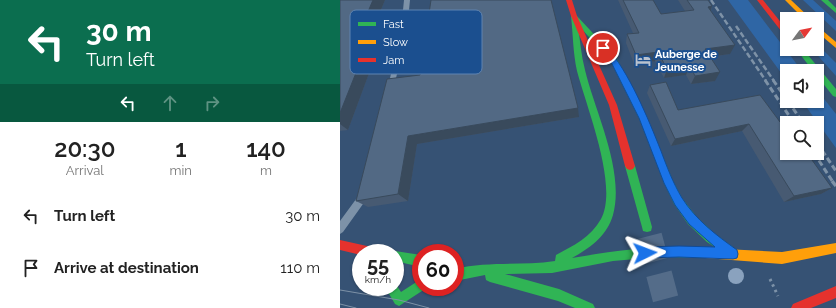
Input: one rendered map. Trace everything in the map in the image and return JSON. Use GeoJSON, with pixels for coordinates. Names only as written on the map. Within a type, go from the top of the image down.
{"type":"FeatureCollection","features":[{"type":"Feature","properties":{"kind":"main road"},"geometry":{"type":"LineString","coordinates":[[544,268],[583,247],[599,232],[608,215],[610,192],[604,150],[580,69],[574,16],[570,0]]}},
{"type":"Feature","properties":{"kind":"main road"},"geometry":{"type":"LineString","coordinates":[[760,0],[780,25]]}},
{"type":"Feature","properties":{"kind":"main road"},"geometry":{"type":"LineString","coordinates":[[788,0],[801,12]]}},
{"type":"Feature","properties":{"kind":"main road"},"geometry":{"type":"LineString","coordinates":[[824,0],[836,11]]}},
{"type":"Feature","properties":{"kind":"main road"},"geometry":{"type":"LineString","coordinates":[[574,16],[613,105],[647,227]]}},
{"type":"Feature","properties":{"kind":"main road"},"geometry":{"type":"LineString","coordinates":[[574,16],[613,59],[643,118],[668,183],[678,202],[692,220],[711,238],[733,254]]}},
{"type":"Feature","properties":{"kind":"main road"},"geometry":{"type":"LineString","coordinates":[[824,35],[836,46]]}},
{"type":"Feature","properties":{"kind":"main road"},"geometry":{"type":"LineString","coordinates":[[805,56],[836,94]]}},
{"type":"Feature","properties":{"kind":"main road"},"geometry":{"type":"LineString","coordinates":[[340,246],[352,248]]}},
{"type":"Feature","properties":{"kind":"main road"},"geometry":{"type":"LineString","coordinates":[[340,246],[352,253]]}},
{"type":"Feature","properties":{"kind":"main road"},"geometry":{"type":"LineString","coordinates":[[464,272],[470,270],[544,268],[614,256],[645,253],[679,251],[782,258],[836,248]]}},
{"type":"Feature","properties":{"kind":"main road"},"geometry":{"type":"LineString","coordinates":[[464,269],[559,295],[589,308]]}},
{"type":"Feature","properties":{"kind":"main road"},"geometry":{"type":"LineString","coordinates":[[398,304],[412,291]]}},
{"type":"Feature","properties":{"kind":"main road"},"geometry":{"type":"LineString","coordinates":[[797,308],[836,292]]}},
{"type":"Feature","properties":{"kind":"lane"},"geometry":{"type":"LineString","coordinates":[[406,10],[407,0]]}},
{"type":"Feature","properties":{"kind":"lane"},"geometry":{"type":"LineString","coordinates":[[388,98],[394,74]]}},
{"type":"Feature","properties":{"kind":"lane"},"geometry":{"type":"LineString","coordinates":[[340,229],[365,196],[367,188]]}},
{"type":"Feature","properties":{"kind":"path"},"geometry":{"type":"LineString","coordinates":[[759,257],[780,301]]}},
{"type":"Feature","properties":{"kind":"shaded area"},"geometry":{"type":"Polygon","coordinates":[[[728,0],[748,0],[780,42],[780,56],[791,56],[797,64],[780,64],[780,71],[728,0]]]}},
{"type":"Feature","properties":{"kind":"shaded area"},"geometry":{"type":"Polygon","coordinates":[[[803,0],[813,0],[836,21],[836,31],[824,20],[824,12],[816,12],[803,0]]]}},
{"type":"Feature","properties":{"kind":"shaded area"},"geometry":{"type":"Polygon","coordinates":[[[824,51],[836,63],[836,76],[818,56],[824,56],[824,51]]]}},
{"type":"Feature","properties":{"kind":"shaded area"},"geometry":{"type":"Polygon","coordinates":[[[824,99],[836,114],[836,148],[824,131],[824,116],[813,116],[807,108],[824,108],[824,99]]]}},
{"type":"Feature","properties":{"kind":"building"},"geometry":{"type":"Polygon","coordinates":[[[340,0],[373,0],[369,10],[350,10],[350,74],[356,74],[340,113],[340,0]]]}},
{"type":"Feature","properties":{"kind":"building"},"geometry":{"type":"Polygon","coordinates":[[[431,0],[551,0],[578,108],[408,136],[398,194],[356,201],[387,79],[420,74],[482,74],[482,10],[430,10],[431,0]]]}},
{"type":"Feature","properties":{"kind":"building"},"geometry":{"type":"Polygon","coordinates":[[[623,0],[653,0],[661,14],[694,10],[687,0],[708,0],[712,6],[708,7],[735,45],[705,49],[720,72],[695,76],[690,66],[667,69],[658,52],[636,55],[627,34],[639,33],[623,0]]]}},
{"type":"Feature","properties":{"kind":"building"},"geometry":{"type":"Polygon","coordinates":[[[666,82],[678,110],[760,95],[780,122],[780,160],[812,160],[832,188],[794,196],[749,124],[675,139],[650,85],[666,82]]]}},
{"type":"Feature","properties":{"kind":"tunnel"},"geometry":{"type":"LineString","coordinates":[[649,236],[668,308]]}},
{"type":"Feature","properties":{"kind":"tram line"},"geometry":{"type":"LineString","coordinates":[[340,290],[399,300],[429,308]]}},
{"type":"Feature","properties":{"kind":"tram line"},"geometry":{"type":"LineString","coordinates":[[340,304],[356,308]]}},
{"type":"Feature","properties":{"kind":"railway"},"geometry":{"type":"LineString","coordinates":[[711,0],[766,81]]}},
{"type":"Feature","properties":{"kind":"railway"},"geometry":{"type":"LineString","coordinates":[[736,26],[774,81]]}},
{"type":"Feature","properties":{"kind":"railway"},"geometry":{"type":"LineString","coordinates":[[765,80],[789,116]]}},
{"type":"Feature","properties":{"kind":"railway"},"geometry":{"type":"LineString","coordinates":[[773,80],[780,90]]}},
{"type":"Feature","properties":{"kind":"railway"},"geometry":{"type":"LineString","coordinates":[[793,108],[798,116]]}},
{"type":"Feature","properties":{"kind":"railway"},"geometry":{"type":"LineString","coordinates":[[824,153],[836,171]]}},
{"type":"Feature","properties":{"kind":"railway"},"geometry":{"type":"LineString","coordinates":[[819,160],[833,182]]}},
{"type":"Feature","properties":{"kind":"railway"},"geometry":{"type":"LineString","coordinates":[[832,181],[836,186]]}},
{"type":"Feature","properties":{"kind":"traffic: fast"},"geometry":{"type":"LineString","coordinates":[[824,0],[836,11]]}},
{"type":"Feature","properties":{"kind":"traffic: fast"},"geometry":{"type":"LineString","coordinates":[[574,16],[613,59],[643,118],[669,183],[678,201],[692,220],[711,238],[733,254]]}},
{"type":"Feature","properties":{"kind":"traffic: fast"},"geometry":{"type":"LineString","coordinates":[[560,259],[575,251],[595,236],[605,223],[611,199],[610,181],[603,142],[581,70],[574,16]]}},
{"type":"Feature","properties":{"kind":"traffic: fast"},"geometry":{"type":"LineString","coordinates":[[805,56],[836,94]]}},
{"type":"Feature","properties":{"kind":"traffic: fast"},"geometry":{"type":"LineString","coordinates":[[630,166],[647,227]]}},
{"type":"Feature","properties":{"kind":"traffic: fast"},"geometry":{"type":"LineString","coordinates":[[464,273],[488,269],[532,269],[552,267],[613,256],[636,254],[670,252],[705,253]]}},
{"type":"Feature","properties":{"kind":"traffic: fast"},"geometry":{"type":"LineString","coordinates":[[404,258],[412,259]]}},
{"type":"Feature","properties":{"kind":"traffic: fast"},"geometry":{"type":"LineString","coordinates":[[490,276],[559,295],[589,308]]}},
{"type":"Feature","properties":{"kind":"traffic: fast"},"geometry":{"type":"LineString","coordinates":[[397,296],[399,300],[412,291]]}},
{"type":"Feature","properties":{"kind":"traffic: slow"},"geometry":{"type":"LineString","coordinates":[[788,0],[801,12]]}},
{"type":"Feature","properties":{"kind":"traffic: slow"},"geometry":{"type":"LineString","coordinates":[[824,35],[836,46]]}},
{"type":"Feature","properties":{"kind":"traffic: slow"},"geometry":{"type":"LineString","coordinates":[[705,253],[782,258],[836,248]]}},
{"type":"Feature","properties":{"kind":"traffic: jam"},"geometry":{"type":"LineString","coordinates":[[569,0],[574,16],[613,105],[630,166]]}},
{"type":"Feature","properties":{"kind":"traffic: jam"},"geometry":{"type":"LineString","coordinates":[[760,0],[780,25]]}},
{"type":"Feature","properties":{"kind":"traffic: jam"},"geometry":{"type":"LineString","coordinates":[[340,245],[352,248]]}},
{"type":"Feature","properties":{"kind":"traffic: jam"},"geometry":{"type":"LineString","coordinates":[[797,308],[836,292]]}},
{"type":"Feature","properties":{"kind":"place","name":"Auberge de Jeunesse"},"geometry":{"type":"Point","coordinates":[643,60]}},
{"type":"Feature","properties":{"kind":"route"},"geometry":{"type":"LineString","coordinates":[[603,48],[613,59],[643,118],[668,183],[678,202],[692,220],[711,238],[733,254],[679,251],[645,253]]}}]}
